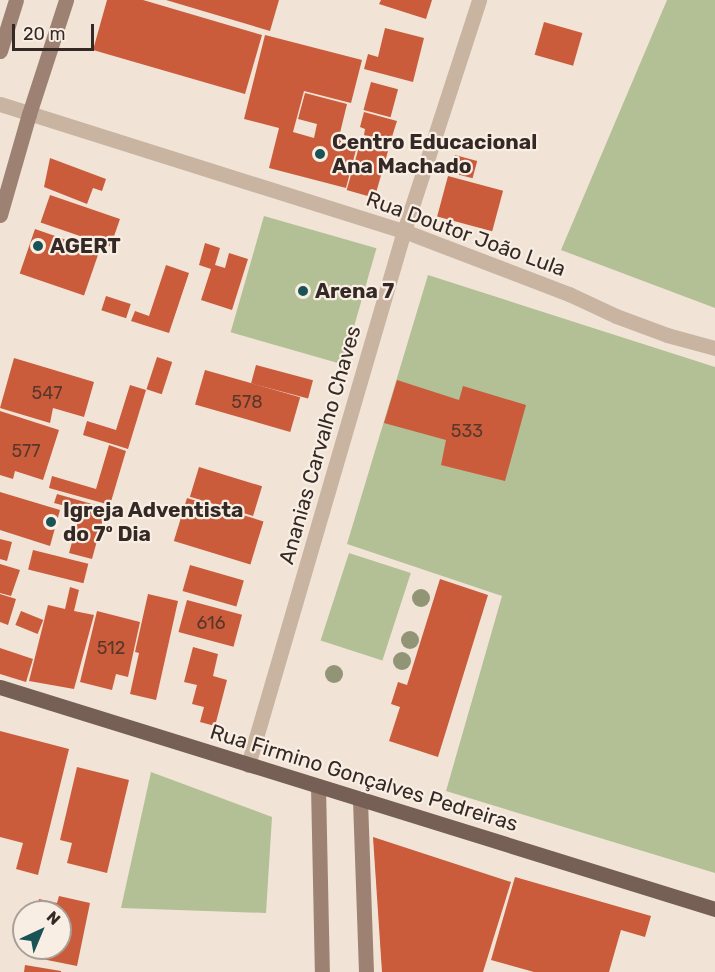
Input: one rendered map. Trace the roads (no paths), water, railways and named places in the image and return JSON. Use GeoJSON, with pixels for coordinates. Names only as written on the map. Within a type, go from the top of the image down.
{"type":"FeatureCollection","features":[{"type":"Feature","properties":{"kind":"main road","name":"Rua Firmino Gonçalves Pedreiras"},"geometry":{"type":"LineString","coordinates":[[0,687],[715,909]]}},
{"type":"Feature","properties":{"kind":"street"},"geometry":{"type":"LineString","coordinates":[[0,51],[16,0]]}},
{"type":"Feature","properties":{"kind":"street"},"geometry":{"type":"LineString","coordinates":[[0,215],[29,114],[66,0]]}},
{"type":"Feature","properties":{"kind":"street","name":"Ananias Carvalho Chaves"},"geometry":{"type":"LineString","coordinates":[[248,765],[404,231],[479,0]]}},
{"type":"Feature","properties":{"kind":"street","name":"Rua Doutor João Lula"},"geometry":{"type":"LineString","coordinates":[[0,104],[404,231],[568,294],[616,316],[667,335],[715,348]]}},
{"type":"Feature","properties":{"kind":"street"},"geometry":{"type":"LineString","coordinates":[[318,786],[322,972]]}},
{"type":"Feature","properties":{"kind":"street"},"geometry":{"type":"LineString","coordinates":[[360,800],[366,972]]}},
{"type":"Feature","properties":{"kind":"place","name":"Centro Educacional Ana Machado"},"geometry":{"type":"Point","coordinates":[320,154]}},
{"type":"Feature","properties":{"kind":"place","name":"AGERT"},"geometry":{"type":"Point","coordinates":[38,246]}},
{"type":"Feature","properties":{"kind":"place","name":"Arena 7"},"geometry":{"type":"Point","coordinates":[303,291]}},
{"type":"Feature","properties":{"kind":"place","name":"Igreja Adventista do 7º Dia"},"geometry":{"type":"Point","coordinates":[51,522]}}]}
